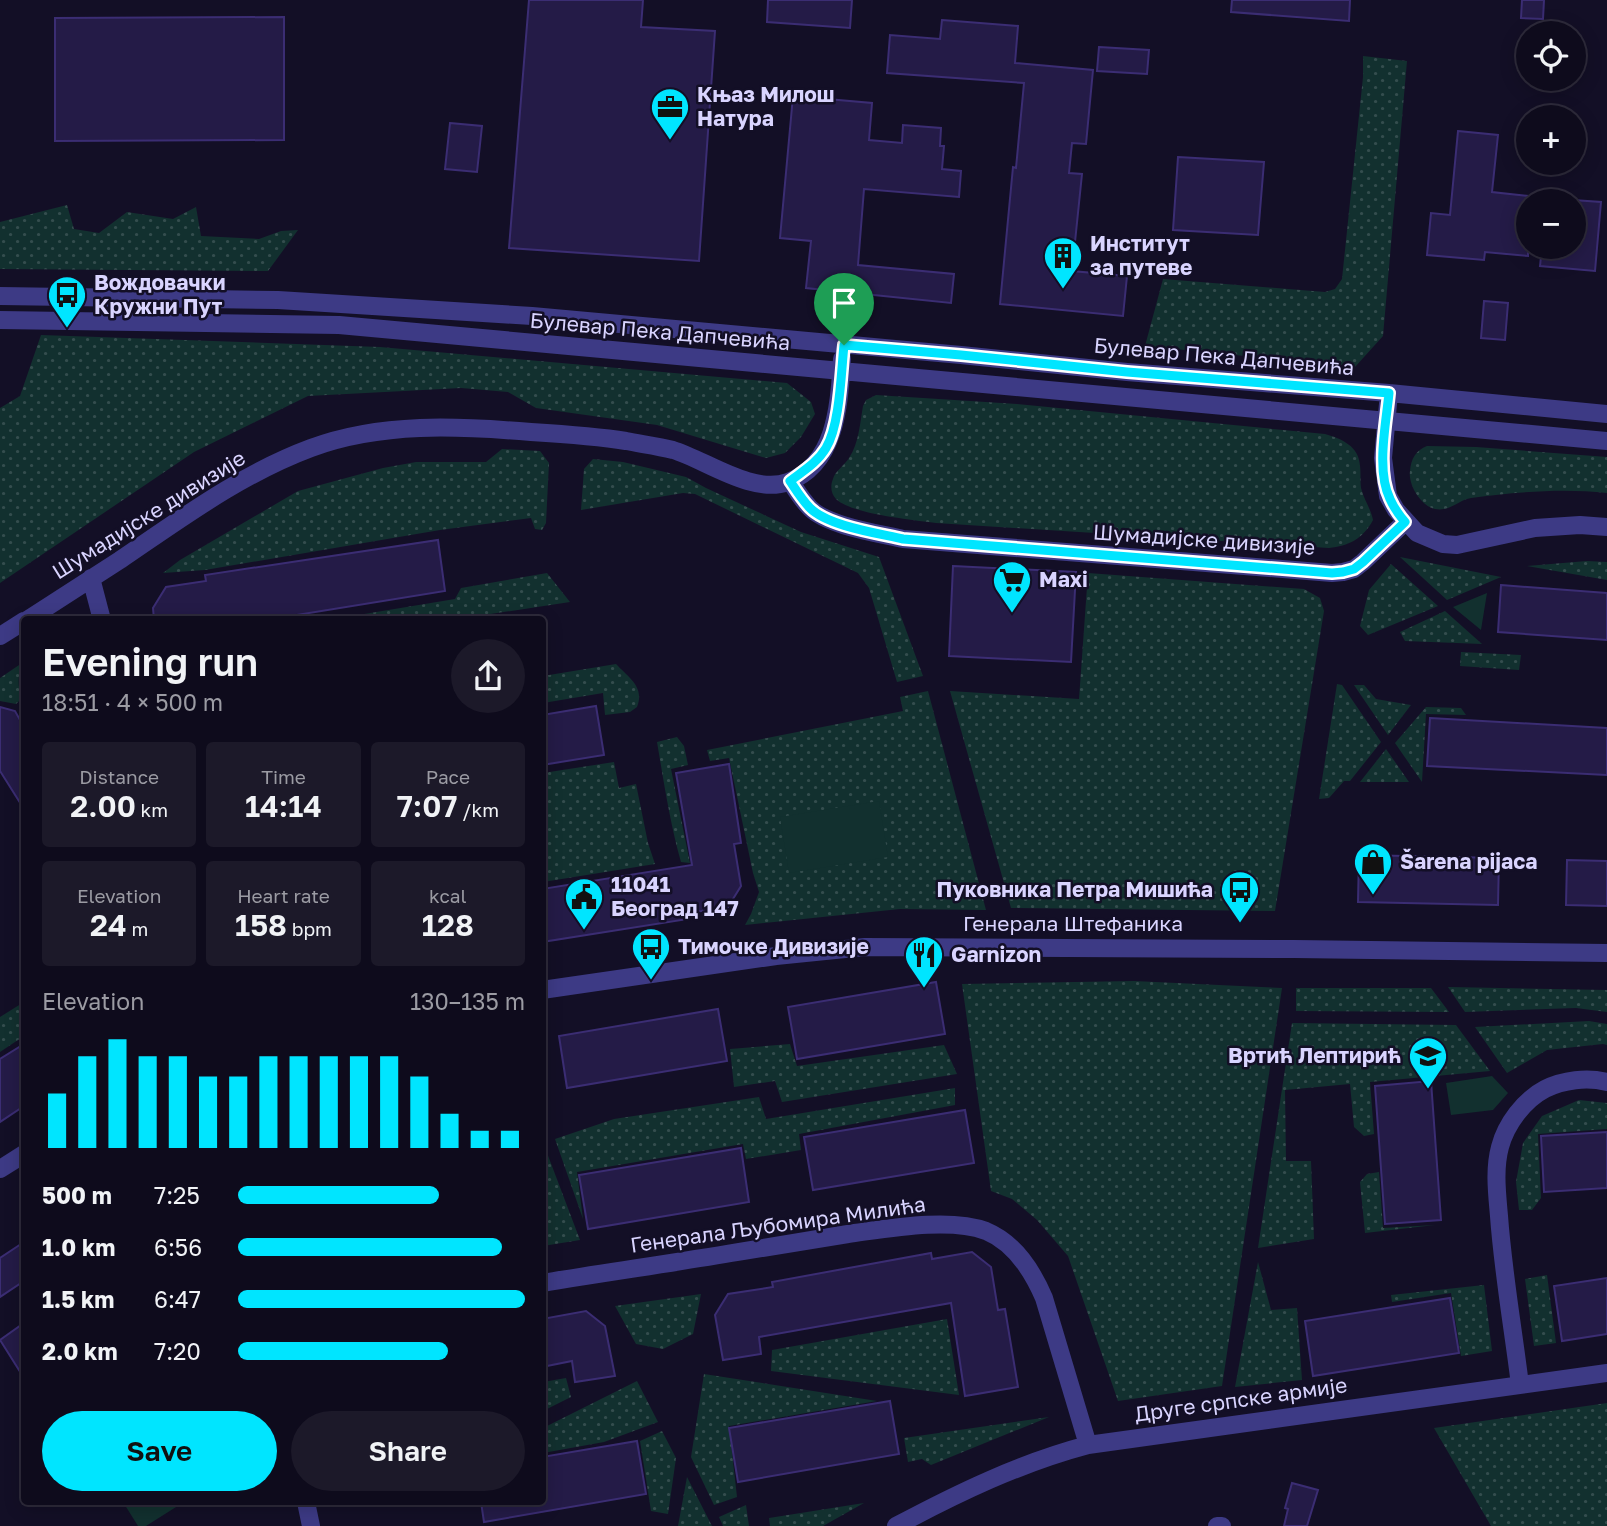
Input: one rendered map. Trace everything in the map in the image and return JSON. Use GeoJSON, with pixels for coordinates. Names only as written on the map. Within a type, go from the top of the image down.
{"type":"FeatureCollection","features":[{"type":"Feature","properties":{"kind":"street","name":"Булевар Пека Дапчевића"},"geometry":{"type":"LineString","coordinates":[[0,296],[278,300],[532,316],[1607,414]]}},
{"type":"Feature","properties":{"kind":"street","name":"Булевар Пека Дапчевића"},"geometry":{"type":"LineString","coordinates":[[0,320],[339,326],[1607,440]]}},
{"type":"Feature","properties":{"kind":"street"},"geometry":{"type":"LineString","coordinates":[[790,481],[812,466],[830,439],[835,420],[844,345]]}},
{"type":"Feature","properties":{"kind":"street"},"geometry":{"type":"LineString","coordinates":[[1389,393],[1383,458],[1388,496],[1395,510],[1417,533],[1443,544],[1457,545],[1535,528],[1580,525],[1607,527]]}},
{"type":"Feature","properties":{"kind":"street","name":"Шумадијске дивизије"},"geometry":{"type":"LineString","coordinates":[[32,616],[194,509],[250,476],[312,448],[370,432],[389,430],[466,428],[589,437],[672,450],[760,484],[790,481],[810,508],[822,517],[903,539],[1332,573],[1354,569],[1405,522]]}},
{"type":"Feature","properties":{"kind":"street"},"geometry":{"type":"LineString","coordinates":[[92,578],[101,616]]}},
{"type":"Feature","properties":{"kind":"street","name":"Шумадијске дивизије"},"geometry":{"type":"LineString","coordinates":[[0,636],[21,623]]}},
{"type":"Feature","properties":{"kind":"street","name":"Генерала Штефаника"},"geometry":{"type":"LineString","coordinates":[[546,989],[776,956],[866,947],[1607,953]]}},
{"type":"Feature","properties":{"kind":"street"},"geometry":{"type":"LineString","coordinates":[[1520,1385],[1501,1247],[1497,1188],[1500,1145],[1518,1113],[1541,1091],[1573,1081],[1588,1079],[1607,1082]]}},
{"type":"Feature","properties":{"kind":"street"},"geometry":{"type":"LineString","coordinates":[[0,1169],[21,1156]]}},
{"type":"Feature","properties":{"kind":"street","name":"Генерала Љубомира Милића"},"geometry":{"type":"LineString","coordinates":[[546,1282],[902,1227],[930,1225],[979,1229],[1002,1240],[1035,1277],[1044,1297],[1088,1444]]}},
{"type":"Feature","properties":{"kind":"street","name":"Друге српске армије"},"geometry":{"type":"LineString","coordinates":[[896,1526],[989,1479],[1052,1454],[1088,1444],[1607,1373]]}},
{"type":"Feature","properties":{"kind":"street"},"geometry":{"type":"LineString","coordinates":[[307,1505],[311,1526]]}},
{"type":"Feature","properties":{"kind":"green space"},"geometry":{"type":"Polygon","coordinates":[[[1363,56],[1407,61],[1383,336],[1355,367],[1145,346],[1163,279],[1325,292],[1335,289],[1342,279],[1363,56]]]}},
{"type":"Feature","properties":{"kind":"green space"},"geometry":{"type":"Polygon","coordinates":[[[67,205],[74,229],[99,233],[127,212],[173,219],[196,207],[201,236],[259,239],[281,231],[298,230],[268,271],[0,269],[0,222],[67,205]]]}},
{"type":"Feature","properties":{"kind":"green space"},"geometry":{"type":"Polygon","coordinates":[[[41,335],[380,347],[787,383],[811,402],[815,414],[801,437],[785,453],[766,458],[657,425],[536,408],[508,392],[461,388],[308,396],[194,452],[0,583],[0,408],[20,396],[41,335]]]}},
{"type":"Feature","properties":{"kind":"green space"},"geometry":{"type":"Polygon","coordinates":[[[876,395],[1017,404],[1325,434],[1343,441],[1356,453],[1360,466],[1361,488],[1373,520],[1365,532],[1354,540],[1329,548],[936,523],[855,509],[836,499],[831,487],[834,476],[855,446],[863,406],[866,400],[876,395]]]}},
{"type":"Feature","properties":{"kind":"green space"},"geometry":{"type":"Polygon","coordinates":[[[1427,446],[1607,457],[1607,493],[1556,491],[1505,494],[1471,498],[1445,509],[1435,509],[1420,499],[1410,477],[1413,459],[1427,446]]]}},
{"type":"Feature","properties":{"kind":"green space"},"geometry":{"type":"Polygon","coordinates":[[[502,449],[540,451],[549,463],[546,523],[542,530],[535,529],[531,518],[440,530],[205,570],[163,573],[180,560],[298,491],[416,462],[486,462],[502,449]]]}},
{"type":"Feature","properties":{"kind":"green space"},"geometry":{"type":"Polygon","coordinates":[[[593,459],[623,462],[686,477],[801,532],[879,557],[923,676],[897,682],[869,588],[858,573],[695,494],[683,493],[581,510],[584,469],[593,459]]]}},
{"type":"Feature","properties":{"kind":"green space"},"geometry":{"type":"Polygon","coordinates":[[[1400,557],[1501,577],[1447,600],[1400,557]]]}},
{"type":"Feature","properties":{"kind":"green space"},"geometry":{"type":"Polygon","coordinates":[[[1607,562],[1607,580],[1527,566],[1607,562]]]}},
{"type":"Feature","properties":{"kind":"green space"},"geometry":{"type":"Polygon","coordinates":[[[1391,564],[1438,606],[1368,635],[1360,626],[1369,590],[1391,564]]]}},
{"type":"Feature","properties":{"kind":"green space"},"geometry":{"type":"Polygon","coordinates":[[[547,573],[570,602],[478,616],[352,616],[455,599],[461,588],[547,573]]]}},
{"type":"Feature","properties":{"kind":"green space"},"geometry":{"type":"Polygon","coordinates":[[[1088,573],[1304,589],[1320,598],[1324,611],[1275,911],[1011,908],[950,691],[1079,699],[1088,573]]]}},
{"type":"Feature","properties":{"kind":"green space"},"geometry":{"type":"Polygon","coordinates":[[[1487,593],[1481,630],[1453,607],[1487,593]]]}},
{"type":"Feature","properties":{"kind":"green space"},"geometry":{"type":"Polygon","coordinates":[[[1445,611],[1482,644],[1405,641],[1400,632],[1445,611]]]}},
{"type":"Feature","properties":{"kind":"green space"},"geometry":{"type":"Polygon","coordinates":[[[1461,652],[1521,655],[1519,670],[1460,666],[1461,652]]]}},
{"type":"Feature","properties":{"kind":"green space"},"geometry":{"type":"Polygon","coordinates":[[[21,664],[21,699],[16,704],[0,701],[0,678],[21,664]]]}},
{"type":"Feature","properties":{"kind":"green space"},"geometry":{"type":"Polygon","coordinates":[[[616,664],[637,688],[637,707],[630,712],[605,715],[603,693],[546,702],[546,676],[616,664]]]}},
{"type":"Feature","properties":{"kind":"green space"},"geometry":{"type":"Polygon","coordinates":[[[1337,684],[1342,685],[1381,742],[1350,781],[1344,781],[1329,798],[1319,799],[1337,684]]]}},
{"type":"Feature","properties":{"kind":"green space"},"geometry":{"type":"Polygon","coordinates":[[[1354,685],[1364,685],[1376,699],[1411,705],[1388,735],[1354,685]]]}},
{"type":"Feature","properties":{"kind":"green space"},"geometry":{"type":"Polygon","coordinates":[[[928,691],[986,910],[900,909],[745,925],[759,892],[729,758],[710,761],[707,750],[903,711],[900,697],[928,691]]]}},
{"type":"Feature","properties":{"kind":"green space"},"geometry":{"type":"Polygon","coordinates":[[[1426,707],[1461,708],[1466,715],[1426,714],[1422,782],[1395,743],[1426,707]]]}},
{"type":"Feature","properties":{"kind":"green space"},"geometry":{"type":"Polygon","coordinates":[[[677,737],[684,746],[688,765],[671,769],[690,863],[681,862],[670,818],[657,742],[677,737]]]}},
{"type":"Feature","properties":{"kind":"green space"},"geometry":{"type":"Polygon","coordinates":[[[1386,749],[1409,782],[1360,782],[1386,749]]]}},
{"type":"Feature","properties":{"kind":"green space"},"geometry":{"type":"Polygon","coordinates":[[[614,762],[619,788],[636,784],[655,864],[546,882],[546,773],[614,762]]]}},
{"type":"Feature","properties":{"kind":"green space"},"geometry":{"type":"Polygon","coordinates":[[[879,801],[888,857],[789,873],[780,817],[879,801]]]}},
{"type":"Feature","properties":{"kind":"green space"},"geometry":{"type":"Polygon","coordinates":[[[1134,981],[1282,988],[1222,1386],[1118,1401],[1068,1256],[1037,1220],[1012,1199],[991,1191],[962,984],[1134,981]]]}},
{"type":"Feature","properties":{"kind":"green space"},"geometry":{"type":"Polygon","coordinates":[[[1448,987],[1607,990],[1607,1012],[1576,1008],[1465,1012],[1448,987]]]}},
{"type":"Feature","properties":{"kind":"green space"},"geometry":{"type":"Polygon","coordinates":[[[1296,988],[1431,988],[1449,1012],[1296,1011],[1296,988]]]}},
{"type":"Feature","properties":{"kind":"green space"},"geometry":{"type":"Polygon","coordinates":[[[21,1004],[21,1038],[0,1052],[0,1017],[21,1004]]]}},
{"type":"Feature","properties":{"kind":"green space"},"geometry":{"type":"Polygon","coordinates":[[[1589,1021],[1607,1024],[1607,1045],[1547,1050],[1507,1073],[1475,1027],[1589,1021]]]}},
{"type":"Feature","properties":{"kind":"green space"},"geometry":{"type":"Polygon","coordinates":[[[1292,1023],[1456,1025],[1490,1071],[1370,1082],[1374,1134],[1364,1136],[1354,1127],[1350,1084],[1285,1090],[1286,1161],[1311,1161],[1314,1239],[1258,1248],[1292,1023]]]}},
{"type":"Feature","properties":{"kind":"green space"},"geometry":{"type":"Polygon","coordinates":[[[790,1044],[797,1066],[944,1045],[957,1074],[782,1102],[775,1081],[734,1087],[730,1049],[790,1044]]]}},
{"type":"Feature","properties":{"kind":"green space"},"geometry":{"type":"Polygon","coordinates":[[[1492,1076],[1508,1093],[1493,1110],[1451,1115],[1446,1083],[1492,1076]]]}},
{"type":"Feature","properties":{"kind":"green space"},"geometry":{"type":"Polygon","coordinates":[[[955,1088],[955,1105],[799,1134],[801,1150],[746,1159],[743,1144],[577,1172],[583,1219],[555,1139],[614,1119],[759,1097],[766,1119],[955,1088]]]}},
{"type":"Feature","properties":{"kind":"green space"},"geometry":{"type":"Polygon","coordinates":[[[1579,1100],[1607,1103],[1607,1129],[1538,1134],[1541,1198],[1532,1210],[1519,1210],[1516,1182],[1523,1143],[1542,1116],[1579,1100]]]}},
{"type":"Feature","properties":{"kind":"green space"},"geometry":{"type":"Polygon","coordinates":[[[546,1150],[580,1240],[546,1246],[546,1150]]]}},
{"type":"Feature","properties":{"kind":"green space"},"geometry":{"type":"Polygon","coordinates":[[[1379,1172],[1383,1228],[1435,1225],[1365,1233],[1360,1182],[1367,1174],[1379,1172]]]}},
{"type":"Feature","properties":{"kind":"green space"},"geometry":{"type":"Polygon","coordinates":[[[1258,1262],[1271,1310],[1297,1308],[1302,1380],[1235,1387],[1258,1262]]]}},
{"type":"Feature","properties":{"kind":"green space"},"geometry":{"type":"Polygon","coordinates":[[[1547,1275],[1556,1343],[1534,1346],[1525,1279],[1547,1275]]]}},
{"type":"Feature","properties":{"kind":"green space"},"geometry":{"type":"Polygon","coordinates":[[[1484,1285],[1492,1351],[1461,1356],[1451,1293],[1392,1302],[1391,1295],[1484,1285]]]}},
{"type":"Feature","properties":{"kind":"green space"},"geometry":{"type":"Polygon","coordinates":[[[701,1294],[693,1334],[663,1349],[636,1344],[615,1306],[701,1294]]]}},
{"type":"Feature","properties":{"kind":"green space"},"geometry":{"type":"Polygon","coordinates":[[[947,1319],[959,1395],[771,1371],[772,1350],[947,1319]]]}},
{"type":"Feature","properties":{"kind":"green space"},"geometry":{"type":"Polygon","coordinates":[[[704,1374],[877,1401],[729,1426],[737,1497],[714,1505],[691,1457],[704,1374]]]}},
{"type":"Feature","properties":{"kind":"green space"},"geometry":{"type":"Polygon","coordinates":[[[566,1378],[571,1397],[546,1410],[546,1381],[566,1378]]]}},
{"type":"Feature","properties":{"kind":"green space"},"geometry":{"type":"Polygon","coordinates":[[[637,1381],[658,1422],[604,1442],[546,1452],[546,1426],[637,1381]]]}},
{"type":"Feature","properties":{"kind":"green space"},"geometry":{"type":"Polygon","coordinates":[[[1607,1403],[1607,1526],[1491,1526],[1434,1428],[1607,1403]]]}},
{"type":"Feature","properties":{"kind":"green space"},"geometry":{"type":"Polygon","coordinates":[[[1049,1417],[931,1465],[922,1459],[908,1462],[904,1438],[1049,1417]]]}},
{"type":"Feature","properties":{"kind":"green space"},"geometry":{"type":"Polygon","coordinates":[[[662,1431],[676,1458],[668,1514],[651,1511],[640,1441],[662,1431]]]}},
{"type":"Feature","properties":{"kind":"green space"},"geometry":{"type":"Polygon","coordinates":[[[687,1477],[712,1526],[678,1526],[687,1477]]]}},
{"type":"Feature","properties":{"kind":"green space"},"geometry":{"type":"Polygon","coordinates":[[[864,1503],[823,1526],[770,1526],[769,1518],[864,1503]]]}},
{"type":"Feature","properties":{"kind":"green space"},"geometry":{"type":"Polygon","coordinates":[[[125,1505],[179,1505],[146,1526],[138,1526],[125,1505]]]}},
{"type":"Feature","properties":{"kind":"green space"},"geometry":{"type":"Polygon","coordinates":[[[746,1505],[749,1526],[723,1526],[719,1517],[746,1505]]]}},
{"type":"Feature","properties":{"kind":"building","name":"Књаз Милош Натура"},"geometry":{"type":"Polygon","coordinates":[[[529,0],[643,0],[641,27],[715,31],[699,261],[509,248],[529,0]]]}},
{"type":"Feature","properties":{"kind":"building"},"geometry":{"type":"Polygon","coordinates":[[[768,0],[852,0],[850,28],[767,22],[768,0]]]}},
{"type":"Feature","properties":{"kind":"building"},"geometry":{"type":"Polygon","coordinates":[[[1232,0],[1350,0],[1349,21],[1231,12],[1232,0]]]}},
{"type":"Feature","properties":{"kind":"building"},"geometry":{"type":"Polygon","coordinates":[[[1522,0],[1544,0],[1543,19],[1521,18],[1522,0]]]}},
{"type":"Feature","properties":{"kind":"building"},"geometry":{"type":"Polygon","coordinates":[[[284,17],[284,140],[55,141],[55,18],[284,17]]]}},
{"type":"Feature","properties":{"kind":"building"},"geometry":{"type":"Polygon","coordinates":[[[942,20],[1018,26],[1015,63],[1093,70],[1086,144],[1072,143],[1069,173],[1082,174],[1072,271],[1127,276],[1123,316],[1000,304],[1024,83],[887,73],[890,35],[940,39],[942,20]]]}},
{"type":"Feature","properties":{"kind":"building"},"geometry":{"type":"Polygon","coordinates":[[[1099,47],[1149,50],[1147,74],[1097,71],[1099,47]]]}},
{"type":"Feature","properties":{"kind":"building"},"geometry":{"type":"Polygon","coordinates":[[[793,96],[872,103],[869,140],[902,143],[903,125],[941,128],[940,146],[944,146],[942,169],[961,171],[959,197],[864,189],[858,265],[954,274],[951,303],[806,288],[811,241],[780,238],[793,96]]]}},
{"type":"Feature","properties":{"kind":"building"},"geometry":{"type":"Polygon","coordinates":[[[450,123],[482,126],[477,172],[445,169],[450,123]]]}},
{"type":"Feature","properties":{"kind":"building"},"geometry":{"type":"Polygon","coordinates":[[[1458,131],[1498,135],[1492,192],[1516,195],[1516,255],[1485,252],[1484,260],[1427,255],[1431,213],[1450,215],[1458,131]]]}},
{"type":"Feature","properties":{"kind":"building"},"geometry":{"type":"Polygon","coordinates":[[[1178,157],[1264,162],[1258,235],[1173,230],[1178,157]]]}},
{"type":"Feature","properties":{"kind":"building"},"geometry":{"type":"Polygon","coordinates":[[[1586,201],[1601,202],[1595,271],[1540,266],[1541,259],[1586,259],[1586,201]]]}},
{"type":"Feature","properties":{"kind":"building"},"geometry":{"type":"Polygon","coordinates":[[[1484,301],[1508,303],[1505,340],[1481,338],[1484,301]]]}},
{"type":"Feature","properties":{"kind":"building"},"geometry":{"type":"Polygon","coordinates":[[[438,540],[445,591],[291,616],[154,616],[153,608],[166,587],[206,581],[205,575],[438,540]]]}},
{"type":"Feature","properties":{"kind":"building","name":"Maxi"},"geometry":{"type":"Polygon","coordinates":[[[953,566],[1076,572],[1071,662],[949,656],[953,566]]]}},
{"type":"Feature","properties":{"kind":"building"},"geometry":{"type":"Polygon","coordinates":[[[1501,585],[1607,593],[1607,640],[1498,632],[1501,585]]]}},
{"type":"Feature","properties":{"kind":"building"},"geometry":{"type":"Polygon","coordinates":[[[596,706],[604,755],[546,764],[546,714],[596,706]]]}},
{"type":"Feature","properties":{"kind":"building"},"geometry":{"type":"Polygon","coordinates":[[[0,707],[15,711],[21,722],[21,804],[0,771],[0,707]]]}},
{"type":"Feature","properties":{"kind":"building"},"geometry":{"type":"Polygon","coordinates":[[[1430,718],[1607,728],[1607,775],[1427,766],[1430,718]]]}},
{"type":"Feature","properties":{"kind":"building"},"geometry":{"type":"Polygon","coordinates":[[[729,764],[741,843],[734,844],[741,886],[728,907],[688,913],[688,919],[546,941],[546,888],[692,865],[676,773],[729,764]]]}},
{"type":"Feature","properties":{"kind":"building"},"geometry":{"type":"Polygon","coordinates":[[[1359,855],[1499,858],[1498,905],[1358,902],[1359,855]]]}},
{"type":"Feature","properties":{"kind":"building"},"geometry":{"type":"Polygon","coordinates":[[[1567,860],[1607,861],[1607,906],[1566,905],[1567,860]]]}},
{"type":"Feature","properties":{"kind":"building"},"geometry":{"type":"Polygon","coordinates":[[[936,982],[945,1034],[797,1059],[788,1007],[936,982]]]}},
{"type":"Feature","properties":{"kind":"building"},"geometry":{"type":"Polygon","coordinates":[[[718,1009],[727,1061],[567,1088],[559,1036],[718,1009]]]}},
{"type":"Feature","properties":{"kind":"building"},"geometry":{"type":"Polygon","coordinates":[[[21,1046],[21,1108],[0,1122],[0,1059],[21,1046]]]}},
{"type":"Feature","properties":{"kind":"building"},"geometry":{"type":"Polygon","coordinates":[[[1431,1081],[1441,1220],[1385,1224],[1375,1086],[1431,1081]]]}},
{"type":"Feature","properties":{"kind":"building"},"geometry":{"type":"Polygon","coordinates":[[[965,1110],[974,1163],[813,1190],[804,1137],[965,1110]]]}},
{"type":"Feature","properties":{"kind":"building"},"geometry":{"type":"Polygon","coordinates":[[[1607,1132],[1607,1188],[1544,1192],[1541,1136],[1607,1132]]]}},
{"type":"Feature","properties":{"kind":"building"},"geometry":{"type":"Polygon","coordinates":[[[741,1148],[749,1202],[588,1229],[579,1175],[741,1148]]]}},
{"type":"Feature","properties":{"kind":"building"},"geometry":{"type":"Polygon","coordinates":[[[21,1244],[21,1283],[0,1297],[0,1258],[21,1244]]]}},
{"type":"Feature","properties":{"kind":"building"},"geometry":{"type":"Polygon","coordinates":[[[972,1252],[991,1267],[998,1310],[1005,1309],[1018,1387],[965,1396],[951,1303],[759,1337],[761,1354],[723,1360],[715,1315],[728,1294],[773,1287],[772,1282],[931,1253],[932,1259],[972,1252]]]}},
{"type":"Feature","properties":{"kind":"building"},"geometry":{"type":"Polygon","coordinates":[[[1607,1278],[1607,1334],[1562,1341],[1554,1286],[1607,1278]]]}},
{"type":"Feature","properties":{"kind":"building"},"geometry":{"type":"Polygon","coordinates":[[[1450,1298],[1459,1353],[1313,1376],[1305,1321],[1450,1298]]]}},
{"type":"Feature","properties":{"kind":"building"},"geometry":{"type":"Polygon","coordinates":[[[586,1311],[605,1326],[615,1376],[575,1382],[572,1361],[546,1366],[546,1318],[586,1311]]]}},
{"type":"Feature","properties":{"kind":"building"},"geometry":{"type":"Polygon","coordinates":[[[21,1325],[21,1373],[0,1340],[21,1325]]]}},
{"type":"Feature","properties":{"kind":"building"},"geometry":{"type":"Polygon","coordinates":[[[890,1401],[899,1454],[738,1482],[729,1428],[890,1401]]]}},
{"type":"Feature","properties":{"kind":"building"},"geometry":{"type":"Polygon","coordinates":[[[637,1441],[646,1494],[484,1522],[481,1505],[546,1505],[546,1456],[637,1441]]]}},
{"type":"Feature","properties":{"kind":"building"},"geometry":{"type":"Polygon","coordinates":[[[1292,1483],[1318,1490],[1307,1526],[1284,1526],[1288,1509],[1285,1508],[1292,1483]]]}},
{"type":"Feature","properties":{"kind":"place","name":"Књаз Милош Натура"},"geometry":{"type":"Point","coordinates":[670,141]}},
{"type":"Feature","properties":{"kind":"place","name":"Институт за путеве"},"geometry":{"type":"Point","coordinates":[1063,290]}},
{"type":"Feature","properties":{"kind":"place","name":"Вождовачки Кружни Пут"},"geometry":{"type":"Point","coordinates":[67,329]}},
{"type":"Feature","properties":{"kind":"place","name":"Maxi"},"geometry":{"type":"Point","coordinates":[1012,614]}},
{"type":"Feature","properties":{"kind":"place","name":"Šarena pijaca"},"geometry":{"type":"Point","coordinates":[1373,896]}},
{"type":"Feature","properties":{"kind":"place","name":"Пуковника Петра Мишића"},"geometry":{"type":"Point","coordinates":[1240,924]}},
{"type":"Feature","properties":{"kind":"place","name":"11041 Београд 147"},"geometry":{"type":"Point","coordinates":[584,931]}},
{"type":"Feature","properties":{"kind":"place","name":"Тимочке Дивизије"},"geometry":{"type":"Point","coordinates":[651,981]}},
{"type":"Feature","properties":{"kind":"place","name":"Garnizon"},"geometry":{"type":"Point","coordinates":[924,989]}},
{"type":"Feature","properties":{"kind":"place","name":"Вртић Лептирић"},"geometry":{"type":"Point","coordinates":[1428,1090]}},
{"type":"Feature","properties":{"kind":"route"},"geometry":{"type":"LineString","coordinates":[[844,345],[1389,393],[1383,469],[1388,496],[1405,522],[1354,569],[1332,573],[903,539],[843,524],[822,517],[810,508],[790,481],[812,466],[830,439],[836,413],[844,345]]}}]}
